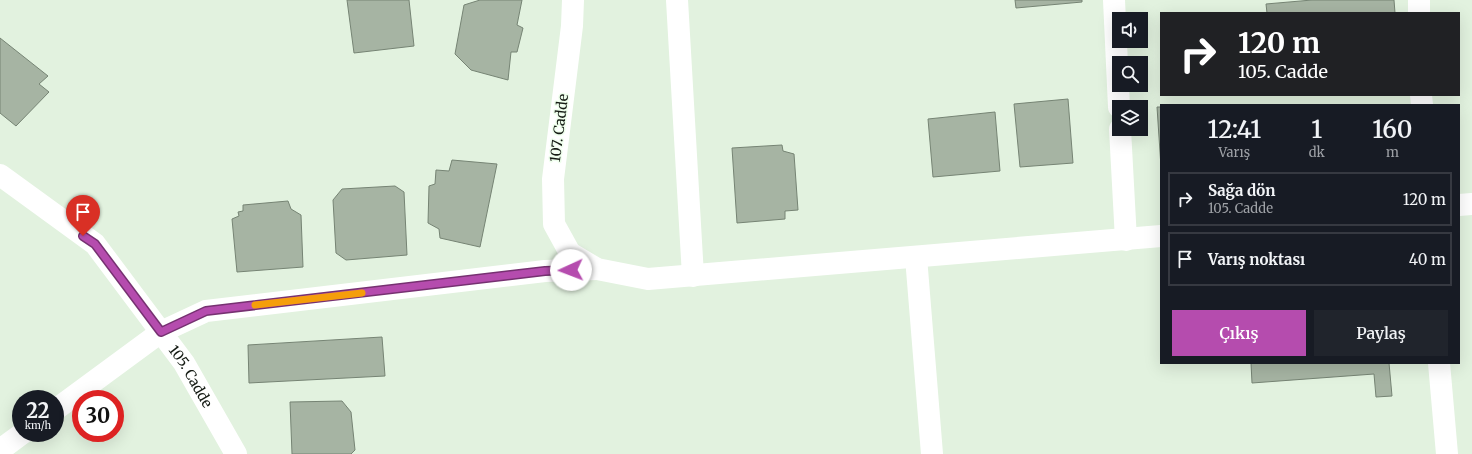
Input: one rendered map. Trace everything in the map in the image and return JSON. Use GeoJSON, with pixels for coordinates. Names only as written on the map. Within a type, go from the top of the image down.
{"type":"FeatureCollection","features":[{"type":"Feature","properties":{"kind":"street","name":"107. Cadde"},"geometry":{"type":"LineString","coordinates":[[573,0],[572,26],[553,179],[554,224],[570,253],[597,269]]}},
{"type":"Feature","properties":{"kind":"street"},"geometry":{"type":"LineString","coordinates":[[677,0],[693,276]]}},
{"type":"Feature","properties":{"kind":"street"},"geometry":{"type":"LineString","coordinates":[[1114,0],[1119,100]]}},
{"type":"Feature","properties":{"kind":"street"},"geometry":{"type":"LineString","coordinates":[[1419,0],[1419,12]]}},
{"type":"Feature","properties":{"kind":"street"},"geometry":{"type":"LineString","coordinates":[[1120,136],[1126,240]]}},
{"type":"Feature","properties":{"kind":"street","name":"105. Cadde"},"geometry":{"type":"LineString","coordinates":[[0,175],[95,244],[184,363],[236,454]]}},
{"type":"Feature","properties":{"kind":"street"},"geometry":{"type":"LineString","coordinates":[[1460,205],[1472,204]]}},
{"type":"Feature","properties":{"kind":"street"},"geometry":{"type":"LineString","coordinates":[[64,403],[161,332],[206,311],[545,271],[597,269],[648,279],[1160,236]]}},
{"type":"Feature","properties":{"kind":"street"},"geometry":{"type":"LineString","coordinates":[[916,257],[932,454]]}},
{"type":"Feature","properties":{"kind":"street"},"geometry":{"type":"LineString","coordinates":[[1439,364],[1447,454]]}},
{"type":"Feature","properties":{"kind":"street"},"geometry":{"type":"LineString","coordinates":[[0,450],[12,441]]}},
{"type":"Feature","properties":{"kind":"building"},"geometry":{"type":"Polygon","coordinates":[[[347,0],[409,0],[414,46],[354,53],[347,0]]]}},
{"type":"Feature","properties":{"kind":"building"},"geometry":{"type":"Polygon","coordinates":[[[480,0],[522,0],[517,25],[523,28],[517,52],[511,52],[508,80],[471,70],[455,54],[464,5],[480,0]]]}},
{"type":"Feature","properties":{"kind":"building"},"geometry":{"type":"Polygon","coordinates":[[[1015,0],[1082,0],[1082,2],[1016,8],[1015,0]]]}},
{"type":"Feature","properties":{"kind":"building"},"geometry":{"type":"Polygon","coordinates":[[[1312,0],[1394,0],[1395,12],[1267,12],[1266,4],[1312,0]]]}},
{"type":"Feature","properties":{"kind":"building"},"geometry":{"type":"Polygon","coordinates":[[[0,38],[48,76],[39,84],[49,92],[16,126],[0,113],[0,38]]]}},
{"type":"Feature","properties":{"kind":"building"},"geometry":{"type":"Polygon","coordinates":[[[1068,99],[1073,163],[1020,167],[1014,104],[1068,99]]]}},
{"type":"Feature","properties":{"kind":"building"},"geometry":{"type":"Polygon","coordinates":[[[1157,107],[1160,107],[1160,152],[1157,107]]]}},
{"type":"Feature","properties":{"kind":"building"},"geometry":{"type":"Polygon","coordinates":[[[995,112],[1000,171],[933,177],[928,119],[995,112]]]}},
{"type":"Feature","properties":{"kind":"building"},"geometry":{"type":"Polygon","coordinates":[[[782,145],[783,151],[794,154],[798,210],[785,211],[785,219],[737,223],[732,148],[782,145]]]}},
{"type":"Feature","properties":{"kind":"building"},"geometry":{"type":"Polygon","coordinates":[[[452,160],[497,164],[480,247],[440,238],[439,229],[428,223],[429,186],[435,184],[436,170],[449,171],[452,160]]]}},
{"type":"Feature","properties":{"kind":"building"},"geometry":{"type":"Polygon","coordinates":[[[395,186],[404,192],[407,255],[346,260],[336,253],[333,200],[342,189],[395,186]]]}},
{"type":"Feature","properties":{"kind":"building"},"geometry":{"type":"Polygon","coordinates":[[[288,201],[291,209],[301,215],[303,267],[237,272],[232,219],[239,216],[238,212],[243,211],[243,205],[288,201]]]}},
{"type":"Feature","properties":{"kind":"building"},"geometry":{"type":"Polygon","coordinates":[[[382,337],[385,376],[249,383],[248,345],[382,337]]]}},
{"type":"Feature","properties":{"kind":"building"},"geometry":{"type":"Polygon","coordinates":[[[1251,364],[1389,364],[1392,396],[1376,397],[1374,374],[1252,383],[1251,364]]]}},
{"type":"Feature","properties":{"kind":"building"},"geometry":{"type":"Polygon","coordinates":[[[342,401],[351,412],[355,450],[351,454],[292,454],[290,402],[342,401]]]}},
{"type":"Feature","properties":{"kind":"slow traffic"},"geometry":{"type":"LineString","coordinates":[[255,305],[362,293]]}},
{"type":"Feature","properties":{"kind":"route"},"geometry":{"type":"LineString","coordinates":[[83,236],[95,244],[161,332],[206,311],[545,271],[571,270]]}}]}
